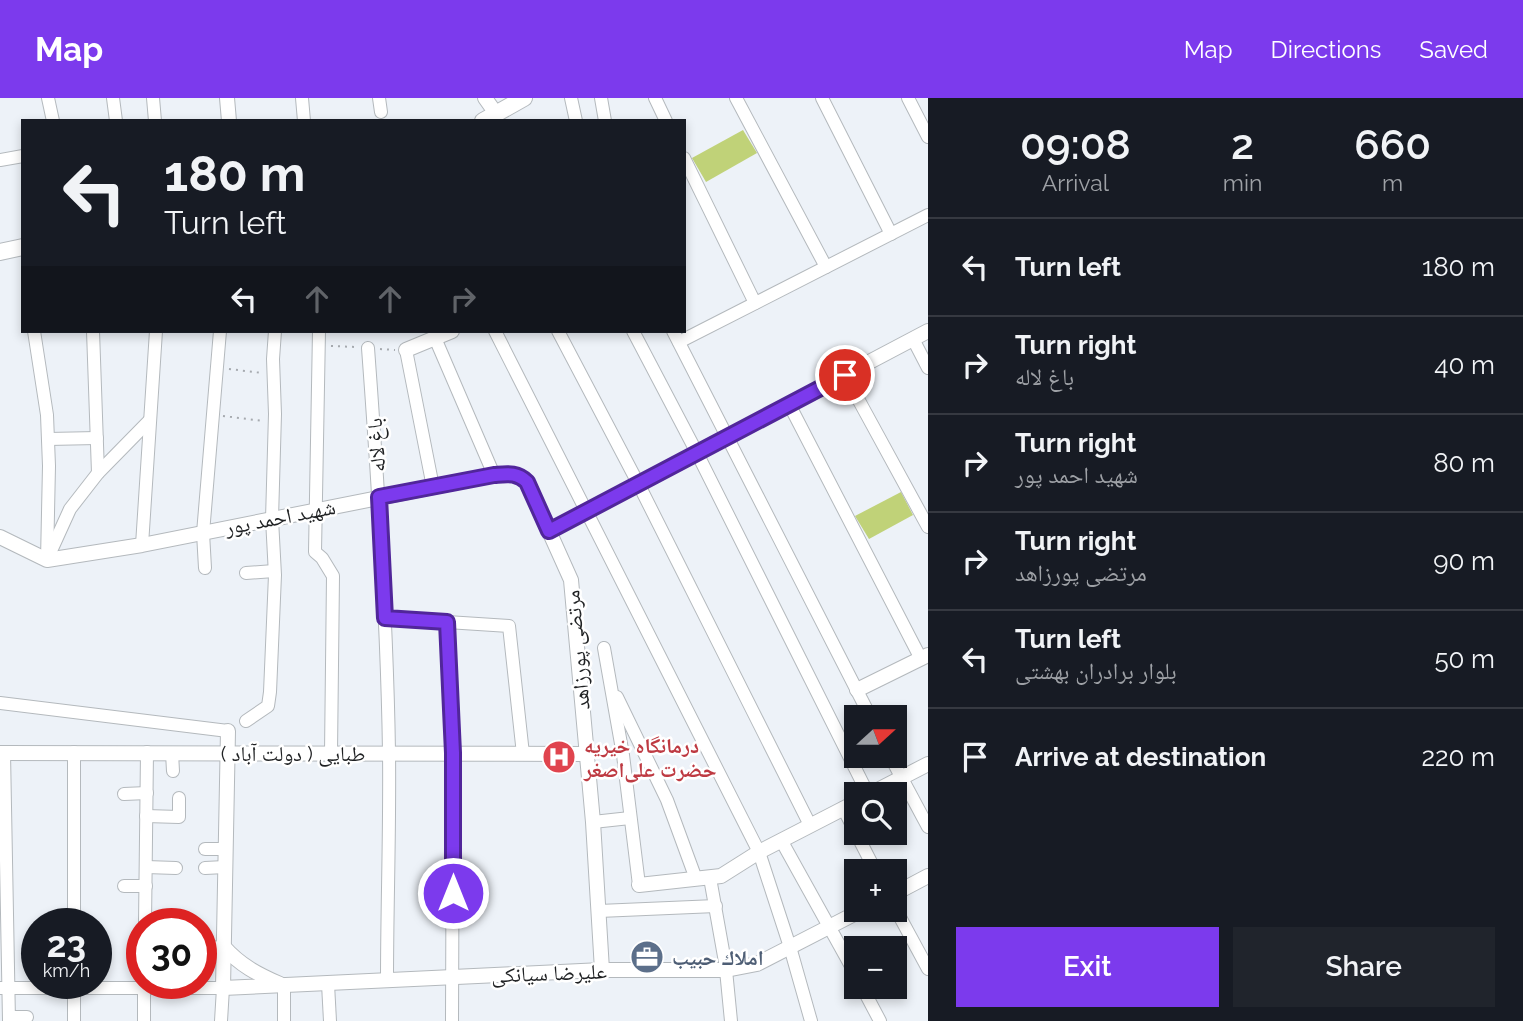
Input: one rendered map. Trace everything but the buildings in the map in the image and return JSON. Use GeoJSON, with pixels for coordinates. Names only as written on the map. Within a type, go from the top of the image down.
{"type":"FeatureCollection","features":[{"type":"Feature","properties":{"kind":"main road"},"geometry":{"type":"LineString","coordinates":[[490,118],[524,98]]}},
{"type":"Feature","properties":{"kind":"street"},"geometry":{"type":"LineString","coordinates":[[48,98],[53,119]]}},
{"type":"Feature","properties":{"kind":"street"},"geometry":{"type":"LineString","coordinates":[[113,98],[116,119]]}},
{"type":"Feature","properties":{"kind":"street"},"geometry":{"type":"LineString","coordinates":[[153,98],[155,119]]}},
{"type":"Feature","properties":{"kind":"street"},"geometry":{"type":"LineString","coordinates":[[227,98],[229,119]]}},
{"type":"Feature","properties":{"kind":"street"},"geometry":{"type":"LineString","coordinates":[[302,98],[304,119]]}},
{"type":"Feature","properties":{"kind":"street"},"geometry":{"type":"LineString","coordinates":[[379,98],[381,112]]}},
{"type":"Feature","properties":{"kind":"street"},"geometry":{"type":"LineString","coordinates":[[485,98],[490,118]]}},
{"type":"Feature","properties":{"kind":"street"},"geometry":{"type":"LineString","coordinates":[[571,98],[576,119]]}},
{"type":"Feature","properties":{"kind":"street"},"geometry":{"type":"LineString","coordinates":[[601,98],[605,119]]}},
{"type":"Feature","properties":{"kind":"street"},"geometry":{"type":"LineString","coordinates":[[654,98],[665,119]]}},
{"type":"Feature","properties":{"kind":"street"},"geometry":{"type":"LineString","coordinates":[[736,98],[826,267]]}},
{"type":"Feature","properties":{"kind":"street"},"geometry":{"type":"LineString","coordinates":[[821,98],[891,234]]}},
{"type":"Feature","properties":{"kind":"street"},"geometry":{"type":"LineString","coordinates":[[908,98],[928,137]]}},
{"type":"Feature","properties":{"kind":"street"},"geometry":{"type":"LineString","coordinates":[[0,160],[21,156]]}},
{"type":"Feature","properties":{"kind":"street"},"geometry":{"type":"LineString","coordinates":[[686,162],[755,303]]}},
{"type":"Feature","properties":{"kind":"street"},"geometry":{"type":"LineString","coordinates":[[686,333],[755,303],[928,215]]}},
{"type":"Feature","properties":{"kind":"street"},"geometry":{"type":"LineString","coordinates":[[549,531],[928,331]]}},
{"type":"Feature","properties":{"kind":"street"},"geometry":{"type":"LineString","coordinates":[[34,333],[47,415],[47,560]]}},
{"type":"Feature","properties":{"kind":"street"},"geometry":{"type":"LineString","coordinates":[[93,333],[98,473]]}},
{"type":"Feature","properties":{"kind":"street"},"geometry":{"type":"LineString","coordinates":[[142,545],[156,333]]}},
{"type":"Feature","properties":{"kind":"street"},"geometry":{"type":"LineString","coordinates":[[205,568],[203,533],[219,333]]}},
{"type":"Feature","properties":{"kind":"street"},"geometry":{"type":"LineString","coordinates":[[246,721],[268,706],[270,692],[274,570],[272,519],[275,333]]}},
{"type":"Feature","properties":{"kind":"street"},"geometry":{"type":"LineString","coordinates":[[319,333],[315,552],[322,558],[332,576],[331,753]]}},
{"type":"Feature","properties":{"kind":"street"},"geometry":{"type":"LineString","coordinates":[[433,487],[406,350],[447,333]]}},
{"type":"Feature","properties":{"kind":"street"},"geometry":{"type":"LineString","coordinates":[[496,333],[759,852],[811,1021]]}},
{"type":"Feature","properties":{"kind":"street"},"geometry":{"type":"LineString","coordinates":[[559,333],[639,485],[810,825]]}},
{"type":"Feature","properties":{"kind":"street"},"geometry":{"type":"LineString","coordinates":[[634,333],[863,782]]}},
{"type":"Feature","properties":{"kind":"street"},"geometry":{"type":"LineString","coordinates":[[676,337],[864,705]]}},
{"type":"Feature","properties":{"kind":"street"},"geometry":{"type":"LineString","coordinates":[[435,338],[494,475]]}},
{"type":"Feature","properties":{"kind":"street"},"geometry":{"type":"LineString","coordinates":[[913,339],[928,368]]}},
{"type":"Feature","properties":{"kind":"street","name":"باغ لاله"},"geometry":{"type":"LineString","coordinates":[[369,348],[385,618],[389,753],[387,980]]}},
{"type":"Feature","properties":{"kind":"street"},"geometry":{"type":"LineString","coordinates":[[845,375],[928,527]]}},
{"type":"Feature","properties":{"kind":"street"},"geometry":{"type":"LineString","coordinates":[[789,404],[925,657],[857,690]]}},
{"type":"Feature","properties":{"kind":"street"},"geometry":{"type":"LineString","coordinates":[[47,560],[70,509],[98,473],[149,421]]}},
{"type":"Feature","properties":{"kind":"street"},"geometry":{"type":"LineString","coordinates":[[48,439],[97,438]]}},
{"type":"Feature","properties":{"kind":"street","name":"شهید احمد پور"},"geometry":{"type":"LineString","coordinates":[[47,560],[142,545],[512,473]]}},
{"type":"Feature","properties":{"kind":"street","name":"مرتضی پورزاهد"},"geometry":{"type":"LineString","coordinates":[[512,473],[527,482],[571,580],[593,822],[602,970]]}},
{"type":"Feature","properties":{"kind":"street"},"geometry":{"type":"LineString","coordinates":[[0,537],[47,560]]}},
{"type":"Feature","properties":{"kind":"street"},"geometry":{"type":"LineString","coordinates":[[246,573],[274,570]]}},
{"type":"Feature","properties":{"kind":"street"},"geometry":{"type":"LineString","coordinates":[[385,618],[509,626],[523,754]]}},
{"type":"Feature","properties":{"kind":"street"},"geometry":{"type":"LineString","coordinates":[[447,622],[453,753],[452,1021]]}},
{"type":"Feature","properties":{"kind":"street"},"geometry":{"type":"LineString","coordinates":[[604,648],[639,885],[722,876],[759,852],[844,808]]}},
{"type":"Feature","properties":{"kind":"street"},"geometry":{"type":"LineString","coordinates":[[611,684],[716,906],[731,1021]]}},
{"type":"Feature","properties":{"kind":"street"},"geometry":{"type":"LineString","coordinates":[[0,703],[228,731],[221,1021]]}},
{"type":"Feature","properties":{"kind":"street"},"geometry":{"type":"LineString","coordinates":[[2,752],[4,988],[9,1019],[27,1017]]}},
{"type":"Feature","properties":{"kind":"street","name":"طبایی ( دولت آباد )"},"geometry":{"type":"LineString","coordinates":[[2,752],[587,754]]}},
{"type":"Feature","properties":{"kind":"street"},"geometry":{"type":"LineString","coordinates":[[74,752],[74,908]]}},
{"type":"Feature","properties":{"kind":"street"},"geometry":{"type":"LineString","coordinates":[[145,908],[147,752]]}},
{"type":"Feature","properties":{"kind":"street"},"geometry":{"type":"LineString","coordinates":[[172,752],[173,771]]}},
{"type":"Feature","properties":{"kind":"street"},"geometry":{"type":"LineString","coordinates":[[893,782],[928,764]]}},
{"type":"Feature","properties":{"kind":"street"},"geometry":{"type":"LineString","coordinates":[[896,768],[928,827]]}},
{"type":"Feature","properties":{"kind":"street"},"geometry":{"type":"LineString","coordinates":[[124,794],[147,793]]}},
{"type":"Feature","properties":{"kind":"street"},"geometry":{"type":"LineString","coordinates":[[146,816],[179,817],[179,798]]}},
{"type":"Feature","properties":{"kind":"street"},"geometry":{"type":"LineString","coordinates":[[593,822],[630,818]]}},
{"type":"Feature","properties":{"kind":"street"},"geometry":{"type":"LineString","coordinates":[[782,840],[844,952]]}},
{"type":"Feature","properties":{"kind":"street"},"geometry":{"type":"LineString","coordinates":[[205,849],[225,849]]}},
{"type":"Feature","properties":{"kind":"street"},"geometry":{"type":"LineString","coordinates":[[146,867],[176,867]]}},
{"type":"Feature","properties":{"kind":"street"},"geometry":{"type":"LineString","coordinates":[[205,868],[225,867]]}},
{"type":"Feature","properties":{"kind":"street"},"geometry":{"type":"LineString","coordinates":[[907,887],[928,876]]}},
{"type":"Feature","properties":{"kind":"street"},"geometry":{"type":"LineString","coordinates":[[124,886],[146,887]]}},
{"type":"Feature","properties":{"kind":"street"},"geometry":{"type":"LineString","coordinates":[[599,911],[716,906]]}},
{"type":"Feature","properties":{"kind":"street","name":"علیرضا سیانکی"},"geometry":{"type":"LineString","coordinates":[[223,988],[757,964],[844,919]]}},
{"type":"Feature","properties":{"kind":"street"},"geometry":{"type":"LineString","coordinates":[[903,922],[928,969]]}},
{"type":"Feature","properties":{"kind":"street"},"geometry":{"type":"LineString","coordinates":[[217,947],[224,947]]}},
{"type":"Feature","properties":{"kind":"street"},"geometry":{"type":"LineString","coordinates":[[224,947],[237,961],[253,972],[284,986],[284,1021]]}},
{"type":"Feature","properties":{"kind":"street"},"geometry":{"type":"LineString","coordinates":[[328,984],[330,1021]]}},
{"type":"Feature","properties":{"kind":"street"},"geometry":{"type":"LineString","coordinates":[[217,988],[223,988]]}},
{"type":"Feature","properties":{"kind":"street"},"geometry":{"type":"LineString","coordinates":[[74,1021],[75,999]]}},
{"type":"Feature","properties":{"kind":"street"},"geometry":{"type":"LineString","coordinates":[[144,999],[144,1021]]}},
{"type":"Feature","properties":{"kind":"street"},"geometry":{"type":"LineString","coordinates":[[868,999],[880,1021]]}},
{"type":"Feature","properties":{"kind":"path"},"geometry":{"type":"LineString","coordinates":[[217,367],[274,374]]}},
{"type":"Feature","properties":{"kind":"path"},"geometry":{"type":"LineString","coordinates":[[213,414],[275,422]]}},
{"type":"Feature","properties":{"kind":"green space"},"geometry":{"type":"Polygon","coordinates":[[[743,130],[757,153],[706,182],[692,158],[743,130]]]}},
{"type":"Feature","properties":{"kind":"green space"},"geometry":{"type":"Polygon","coordinates":[[[901,492],[913,515],[869,539],[855,516],[901,492]]]}},
{"type":"Feature","properties":{"kind":"place","name":"درمانگاه خیریه حضرت علی‌اصغر"},"geometry":{"type":"Point","coordinates":[559,757]}},
{"type":"Feature","properties":{"kind":"place","name":"املاك حبيب"},"geometry":{"type":"Point","coordinates":[647,957]}},
{"type":"Feature","properties":{"kind":"route"},"geometry":{"type":"LineString","coordinates":[[453,893],[453,753],[447,622],[385,618],[379,497],[512,473],[527,482],[549,531],[845,375]]}}]}
